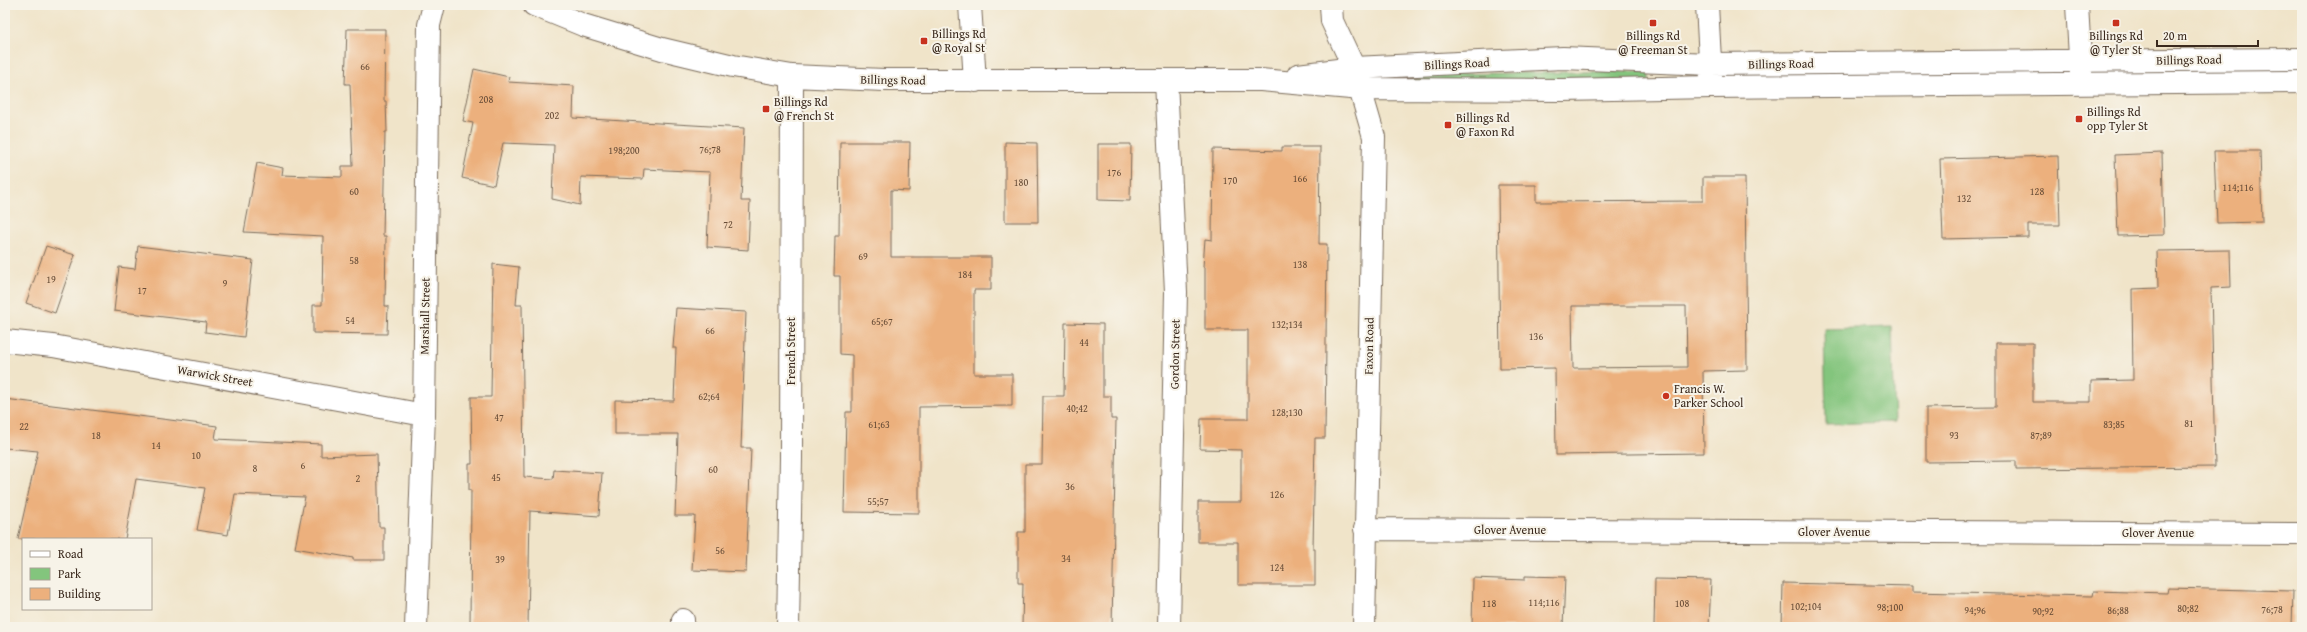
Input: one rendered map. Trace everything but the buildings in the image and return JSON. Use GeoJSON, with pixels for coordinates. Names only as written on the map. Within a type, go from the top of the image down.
{"type":"FeatureCollection","features":[{"type":"Feature","properties":{"kind":"street","name":"Marshall Street"},"geometry":{"type":"LineString","coordinates":[[416,627],[424,415],[429,25],[434,5]]}},
{"type":"Feature","properties":{"kind":"street","name":"Billings Road"},"geometry":{"type":"LineString","coordinates":[[534,5],[583,15],[662,49],[733,66],[792,76],[976,81],[1261,80],[1362,89],[1563,90],[1711,87],[2302,82]]}},
{"type":"Feature","properties":{"kind":"street"},"geometry":{"type":"LineString","coordinates":[[970,5],[976,81]]}},
{"type":"Feature","properties":{"kind":"street","name":"Faxon Road"},"geometry":{"type":"LineString","coordinates":[[1331,5],[1332,21],[1362,89],[1374,137],[1364,627]]}},
{"type":"Feature","properties":{"kind":"street"},"geometry":{"type":"LineString","coordinates":[[1707,5],[1711,87]]}},
{"type":"Feature","properties":{"kind":"street"},"geometry":{"type":"LineString","coordinates":[[2077,5],[2082,84]]}},
{"type":"Feature","properties":{"kind":"street","name":"Billings Road"},"geometry":{"type":"LineString","coordinates":[[1261,80],[1354,68],[1563,58],[1710,64],[2302,59]]}},
{"type":"Feature","properties":{"kind":"street","name":"French Street"},"geometry":{"type":"LineString","coordinates":[[788,627],[791,450],[792,76]]}},
{"type":"Feature","properties":{"kind":"street","name":"Gordon Street"},"geometry":{"type":"LineString","coordinates":[[1166,80],[1176,292],[1170,627]]}},
{"type":"Feature","properties":{"kind":"street","name":"Warwick Street"},"geometry":{"type":"LineString","coordinates":[[5,341],[53,346],[424,415]]}},
{"type":"Feature","properties":{"kind":"street","name":"Glover Avenue"},"geometry":{"type":"LineString","coordinates":[[1365,529],[2302,534]]}},
{"type":"Feature","properties":{"kind":"green space"},"geometry":{"type":"Polygon","coordinates":[[[1649,71],[1649,81],[1395,83],[1390,75],[1649,71]]]}},
{"type":"Feature","properties":{"kind":"green space"},"geometry":{"type":"Polygon","coordinates":[[[1892,327],[1895,422],[1826,424],[1824,329],[1892,327]]]}},
{"type":"Feature","properties":{"kind":"place","name":"Billings Rd @ Freeman St"},"geometry":{"type":"Point","coordinates":[1653,23]}},
{"type":"Feature","properties":{"kind":"place","name":"Billings Rd @ Tyler St"},"geometry":{"type":"Point","coordinates":[2116,23]}},
{"type":"Feature","properties":{"kind":"place","name":"Billings Rd @ Royal St"},"geometry":{"type":"Point","coordinates":[924,41]}},
{"type":"Feature","properties":{"kind":"place","name":"Billings Rd @ French St"},"geometry":{"type":"Point","coordinates":[766,109]}},
{"type":"Feature","properties":{"kind":"place","name":"Billings Rd opp Tyler St"},"geometry":{"type":"Point","coordinates":[2079,119]}},
{"type":"Feature","properties":{"kind":"place","name":"Billings Rd @ Faxon Rd"},"geometry":{"type":"Point","coordinates":[1448,125]}},
{"type":"Feature","properties":{"kind":"place","name":"Francis W. Parker School"},"geometry":{"type":"Point","coordinates":[1666,396]}}]}
